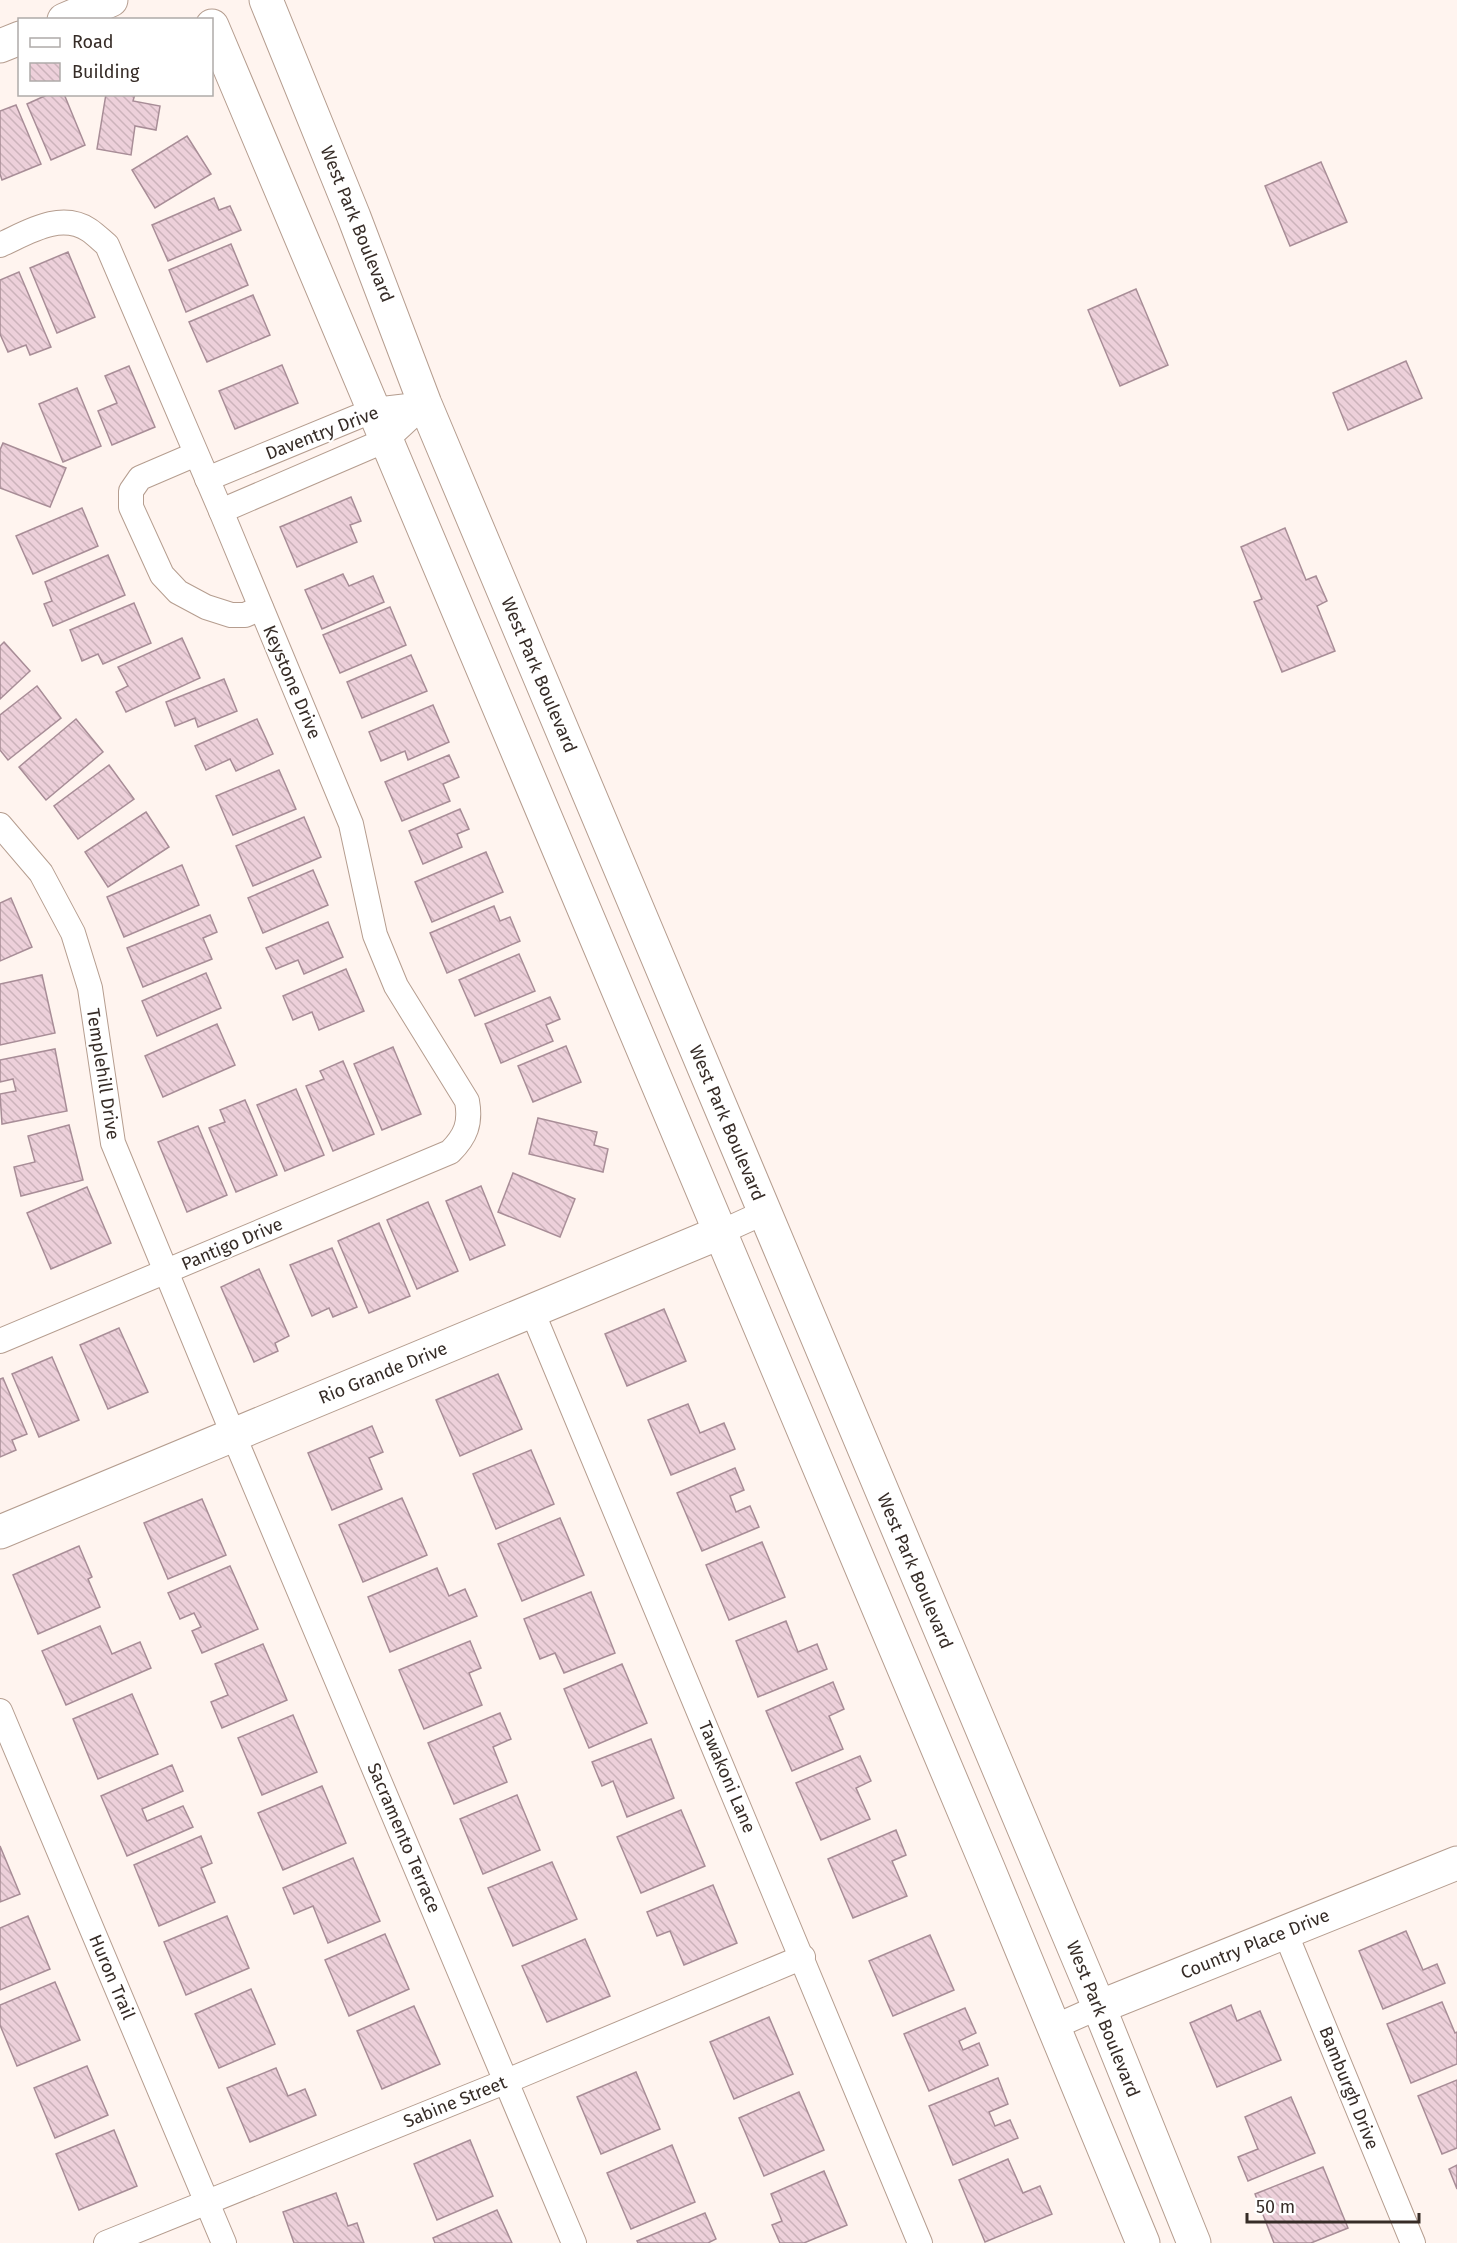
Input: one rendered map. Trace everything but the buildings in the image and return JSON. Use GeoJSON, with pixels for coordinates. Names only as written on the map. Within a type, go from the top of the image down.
{"type":"FeatureCollection","features":[{"type":"Feature","properties":{"kind":"main road"},"geometry":{"type":"LineString","coordinates":[[69,18],[111,0]]}},
{"type":"Feature","properties":{"kind":"main road"},"geometry":{"type":"LineString","coordinates":[[201,0],[208,18]]}},
{"type":"Feature","properties":{"kind":"main road","name":"West Park Boulevard"},"geometry":{"type":"LineString","coordinates":[[266,0],[354,217],[425,404],[1099,2007],[1194,2243]]}},
{"type":"Feature","properties":{"kind":"main road"},"geometry":{"type":"LineString","coordinates":[[213,28],[1143,2243]]}},
{"type":"Feature","properties":{"kind":"main road"},"geometry":{"type":"LineString","coordinates":[[0,46],[18,39]]}},
{"type":"Feature","properties":{"kind":"main road"},"geometry":{"type":"LineString","coordinates":[[577,891],[622,872]]}},
{"type":"Feature","properties":{"kind":"main road","name":"Rio Grande Drive"},"geometry":{"type":"LineString","coordinates":[[0,1532],[719,1233]]}},
{"type":"Feature","properties":{"kind":"main road","name":"Country Place Drive"},"geometry":{"type":"LineString","coordinates":[[1099,2007],[1457,1863]]}},
{"type":"Feature","properties":{"kind":"street","name":"Keystone Drive"},"geometry":{"type":"LineString","coordinates":[[0,245],[53,222],[68,222],[88,229],[106,245],[221,512],[351,824],[375,935],[396,986],[467,1101],[470,1115],[468,1128],[461,1141]]}},
{"type":"Feature","properties":{"kind":"street","name":"Daventry Drive"},"geometry":{"type":"LineString","coordinates":[[207,479],[374,410],[425,404]]}},
{"type":"Feature","properties":{"kind":"street","name":"Daventry Drive"},"geometry":{"type":"LineString","coordinates":[[221,512],[386,441],[425,404]]}},
{"type":"Feature","properties":{"kind":"street"},"geometry":{"type":"LineString","coordinates":[[196,454],[140,478],[131,491],[131,507],[162,575],[178,592],[206,607],[231,615],[244,615],[261,608]]}},
{"type":"Feature","properties":{"kind":"street","name":"Templehill Drive"},"geometry":{"type":"LineString","coordinates":[[0,825],[41,873],[73,933],[90,988],[113,1143],[233,1434]]}},
{"type":"Feature","properties":{"kind":"street","name":"Pantigo Drive"},"geometry":{"type":"LineString","coordinates":[[0,1341],[450,1152],[461,1141]]}},
{"type":"Feature","properties":{"kind":"street","name":"Rio Grande Drive"},"geometry":{"type":"LineString","coordinates":[[719,1233],[765,1212]]}},
{"type":"Feature","properties":{"kind":"street","name":"Tawakoni Lane"},"geometry":{"type":"LineString","coordinates":[[532,1311],[803,1957],[920,2243]]}},
{"type":"Feature","properties":{"kind":"street","name":"Sacramento Terrace"},"geometry":{"type":"LineString","coordinates":[[233,1434],[574,2243]]}},
{"type":"Feature","properties":{"kind":"street","name":"Huron Trail"},"geometry":{"type":"LineString","coordinates":[[0,1711],[224,2243]]}},
{"type":"Feature","properties":{"kind":"street","name":"Bamburgh Drive"},"geometry":{"type":"LineString","coordinates":[[1285,1932],[1413,2243]]}},
{"type":"Feature","properties":{"kind":"street","name":"Sabine Street"},"geometry":{"type":"LineString","coordinates":[[106,2243],[507,2081],[803,1957]]}},
{"type":"Feature","properties":{"kind":"street","name":"Country Place Drive"},"geometry":{"type":"LineString","coordinates":[[1054,2027],[1099,2007]]}}]}
